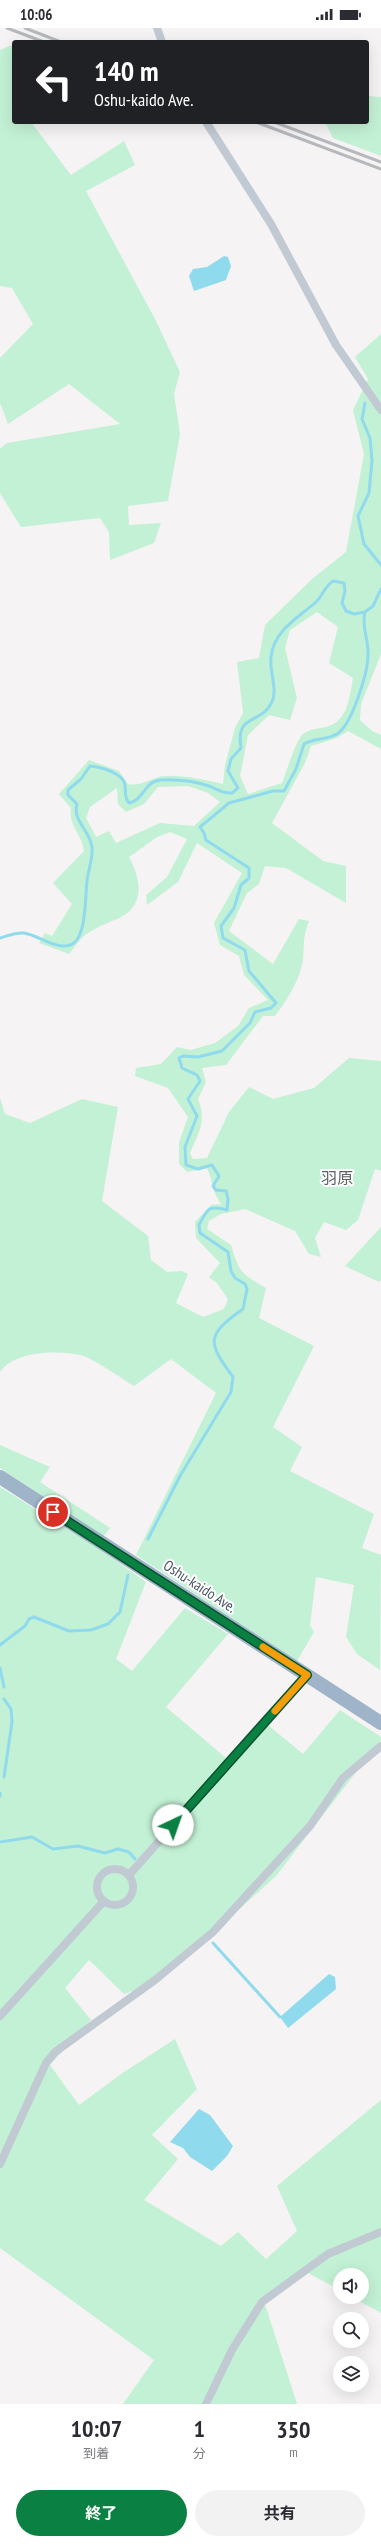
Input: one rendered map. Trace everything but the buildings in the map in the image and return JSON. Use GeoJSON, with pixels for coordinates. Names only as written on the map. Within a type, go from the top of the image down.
{"type":"FeatureCollection","features":[{"type":"Feature","properties":{"kind":"highway","name":"Oshu-kaido Ave."},"geometry":{"type":"LineString","coordinates":[[0,1477],[381,1723]]}},
{"type":"Feature","properties":{"kind":"street"},"geometry":{"type":"LineString","coordinates":[[157,28],[161,40]]}},
{"type":"Feature","properties":{"kind":"street"},"geometry":{"type":"LineString","coordinates":[[207,124],[271,224],[336,345],[381,410]]}},
{"type":"Feature","properties":{"kind":"street"},"geometry":{"type":"LineString","coordinates":[[129,1874],[307,1675]]}},
{"type":"Feature","properties":{"kind":"street"},"geometry":{"type":"LineString","coordinates":[[0,2164],[46,2063],[54,2052],[155,1980],[213,1932],[310,1826],[343,1778],[381,1746]]}},
{"type":"Feature","properties":{"kind":"street"},"geometry":{"type":"LineString","coordinates":[[113,1868],[129,1874],[134,1886],[130,1898],[120,1905],[114,1905],[104,1901],[97,1890],[99,1878],[102,1874],[113,1868]]}},
{"type":"Feature","properties":{"kind":"street"},"geometry":{"type":"LineString","coordinates":[[0,2016],[104,1901]]}},
{"type":"Feature","properties":{"kind":"street"},"geometry":{"type":"LineString","coordinates":[[206,2404],[232,2350],[262,2302],[328,2254],[381,2232]]}},
{"type":"Feature","properties":{"kind":"green space"},"geometry":{"type":"Polygon","coordinates":[[[12,45],[12,124],[33,124],[71,175],[124,141],[135,165],[86,191],[155,319],[180,372],[174,394],[180,434],[168,501],[128,506],[129,525],[161,523],[154,543],[110,560],[109,532],[100,518],[21,527],[0,493],[0,449],[7,443],[120,424],[69,384],[8,424],[0,403],[0,358],[33,324],[12,288],[0,286],[0,50],[12,45]]]}},
{"type":"Feature","properties":{"kind":"green space"},"geometry":{"type":"Polygon","coordinates":[[[369,96],[381,97],[381,156],[333,138],[326,124],[369,124],[369,96]]]}},
{"type":"Feature","properties":{"kind":"green space"},"geometry":{"type":"Polygon","coordinates":[[[381,334],[381,654],[361,704],[360,720],[372,731],[381,735],[381,749],[348,731],[337,738],[311,746],[305,763],[272,823],[323,861],[346,866],[346,903],[286,868],[265,866],[259,884],[247,893],[229,931],[273,964],[299,919],[309,921],[305,936],[303,960],[299,975],[292,990],[275,1016],[263,1016],[226,1065],[202,1068],[206,1082],[198,1099],[201,1107],[202,1120],[199,1132],[190,1153],[193,1159],[207,1158],[229,1112],[249,1087],[273,1099],[314,1088],[349,1058],[381,1061],[381,1171],[375,1169],[358,1220],[346,1230],[324,1222],[315,1238],[321,1257],[309,1254],[295,1231],[245,1209],[221,1214],[209,1221],[207,1229],[231,1245],[236,1262],[246,1276],[266,1288],[259,1318],[314,1346],[273,1427],[302,1447],[290,1471],[374,1514],[362,1548],[381,1555],[380,1670],[357,1654],[346,1637],[354,1585],[316,1577],[310,1625],[314,1632],[297,1661],[136,1555],[216,1393],[171,1359],[134,1386],[92,1360],[71,1353],[48,1353],[25,1356],[7,1365],[0,1372],[0,1098],[5,1114],[30,1123],[82,1099],[118,1107],[102,1201],[148,1236],[151,1260],[167,1272],[182,1271],[188,1274],[176,1303],[203,1317],[224,1309],[228,1299],[217,1283],[209,1277],[220,1263],[196,1238],[195,1222],[211,1205],[221,1204],[207,1168],[187,1172],[179,1164],[179,1142],[188,1117],[168,1088],[135,1076],[136,1068],[161,1064],[177,1047],[191,1050],[215,1043],[238,1026],[249,1008],[268,1000],[244,975],[239,956],[220,945],[214,923],[242,873],[197,843],[178,882],[147,905],[146,895],[167,877],[187,839],[170,832],[157,837],[129,857],[136,873],[138,890],[137,898],[129,912],[85,935],[69,954],[39,943],[45,933],[52,936],[72,904],[53,883],[84,851],[81,840],[71,820],[71,808],[59,794],[89,760],[119,771],[128,784],[132,785],[164,776],[194,778],[223,784],[225,765],[235,728],[243,713],[237,662],[259,658],[265,625],[312,579],[346,552],[364,454],[353,410],[368,379],[355,357],[381,334]],[[317,612],[290,630],[285,648],[297,698],[290,720],[269,715],[248,735],[240,776],[248,794],[282,783],[300,737],[309,731],[335,723],[344,713],[347,706],[353,678],[329,663],[338,627],[317,612]],[[188,786],[158,787],[144,804],[126,812],[118,804],[117,788],[90,807],[86,818],[96,837],[109,831],[116,843],[160,823],[194,826],[220,802],[208,793],[188,786]]]}},
{"type":"Feature","properties":{"kind":"green space"},"geometry":{"type":"Polygon","coordinates":[[[381,1227],[381,1280],[379,1282],[345,1266],[381,1227]]]}},
{"type":"Feature","properties":{"kind":"green space"},"geometry":{"type":"Polygon","coordinates":[[[0,1445],[50,1467],[40,1482],[110,1528],[103,1537],[0,1468],[0,1445]]]}},
{"type":"Feature","properties":{"kind":"green space"},"geometry":{"type":"Polygon","coordinates":[[[0,1487],[98,1548],[146,1582],[116,1659],[132,1671],[185,1608],[228,1634],[166,1707],[233,1764],[268,1725],[303,1754],[340,1710],[381,1737],[381,1740],[276,1876],[159,1982],[124,1994],[89,1960],[65,1988],[91,2020],[50,2065],[79,2105],[124,2072],[175,2039],[197,2089],[152,2135],[178,2159],[144,2200],[221,2246],[238,2232],[266,2259],[297,2231],[277,2186],[381,2100],[381,2313],[365,2304],[369,2304],[369,2268],[333,2268],[333,2286],[308,2273],[265,2304],[297,2404],[123,2404],[154,2360],[0,2248],[0,1487]]]}},
{"type":"Feature","properties":{"kind":"water"},"geometry":{"type":"Polygon","coordinates":[[[224,256],[228,257],[231,266],[226,280],[194,291],[189,276],[193,269],[207,267],[224,256]]]}},
{"type":"Feature","properties":{"kind":"water"},"geometry":{"type":"Polygon","coordinates":[[[329,1974],[335,1977],[336,1989],[288,2028],[280,2017],[329,1974]]]}},
{"type":"Feature","properties":{"kind":"water"},"geometry":{"type":"Polygon","coordinates":[[[199,2109],[210,2115],[233,2146],[227,2156],[212,2171],[190,2157],[183,2148],[170,2142],[199,2109]]]}},
{"type":"Feature","properties":{"kind":"waterway"},"geometry":{"type":"LineString","coordinates":[[365,403],[362,419],[370,438],[372,461],[369,493],[358,516],[364,544],[381,565]]}},
{"type":"Feature","properties":{"kind":"waterway"},"geometry":{"type":"LineString","coordinates":[[0,938],[24,933],[59,946],[65,946],[76,941],[80,935],[84,917],[92,848],[89,836],[77,816],[77,804],[68,795],[68,790],[81,779],[90,766],[111,771],[120,777],[125,785],[126,797],[129,803],[138,798],[147,787],[155,781],[160,780],[179,780],[203,784],[223,792],[232,793],[238,788],[228,771],[231,759],[241,748],[240,737],[242,729],[250,720],[262,714],[272,702],[274,697],[271,657],[273,648],[282,632],[288,625],[316,602],[328,585],[333,581],[344,583],[345,591],[342,603],[346,611],[354,614],[365,612]]}},
{"type":"Feature","properties":{"kind":"waterway"},"geometry":{"type":"LineString","coordinates":[[148,1539],[180,1476],[231,1392],[233,1377],[218,1355],[214,1340],[222,1326],[243,1309],[247,1289],[245,1284],[235,1278],[231,1271],[228,1252],[200,1233],[199,1225],[207,1211],[213,1208],[227,1210],[228,1199],[226,1191],[216,1190],[213,1186],[219,1176],[212,1165],[198,1169],[186,1165],[185,1147],[197,1116],[188,1099],[200,1081],[197,1075],[182,1068],[179,1058],[183,1056],[198,1057],[222,1051],[250,1023],[255,1012],[271,1008],[276,1003],[249,971],[245,950],[223,938],[221,926],[234,908],[241,885],[249,878],[249,868],[206,840],[200,827],[229,803],[273,791],[284,791],[296,769],[304,744],[333,736],[343,729],[358,698],[367,663],[368,649],[364,623],[365,612],[373,606],[381,589]]}},
{"type":"Feature","properties":{"kind":"waterway"},"geometry":{"type":"LineString","coordinates":[[0,1645],[25,1626],[29,1619],[34,1617],[69,1631],[91,1630],[108,1624],[120,1612],[128,1575]]}},
{"type":"Feature","properties":{"kind":"waterway"},"geometry":{"type":"LineString","coordinates":[[0,1668],[4,1687]]}},
{"type":"Feature","properties":{"kind":"waterway"},"geometry":{"type":"LineString","coordinates":[[4,1699],[11,1709],[12,1722],[4,1777]]}},
{"type":"Feature","properties":{"kind":"waterway"},"geometry":{"type":"LineString","coordinates":[[0,1842],[32,1837],[53,1849],[78,1846],[105,1853],[118,1849],[129,1852],[135,1859]]}},
{"type":"Feature","properties":{"kind":"waterway"},"geometry":{"type":"LineString","coordinates":[[213,1943],[280,2017]]}},
{"type":"Feature","properties":{"kind":"railway"},"geometry":{"type":"LineString","coordinates":[[7,28],[39,40]]}},
{"type":"Feature","properties":{"kind":"railway"},"geometry":{"type":"LineString","coordinates":[[25,28],[56,40]]}},
{"type":"Feature","properties":{"kind":"railway"},"geometry":{"type":"LineString","coordinates":[[261,124],[381,169]]}},
{"type":"Feature","properties":{"kind":"railway"},"geometry":{"type":"LineString","coordinates":[[279,124],[381,162]]}},
{"type":"Feature","properties":{"kind":"slow traffic"},"geometry":{"type":"LineString","coordinates":[[263,1647],[307,1675],[275,1711]]}},
{"type":"Feature","properties":{"kind":"district","name":"羽原"},"geometry":{"type":"Point","coordinates":[337,1178]}},
{"type":"Feature","properties":{"kind":"route"},"geometry":{"type":"LineString","coordinates":[[53,1512],[307,1675],[173,1825]]}}]}
